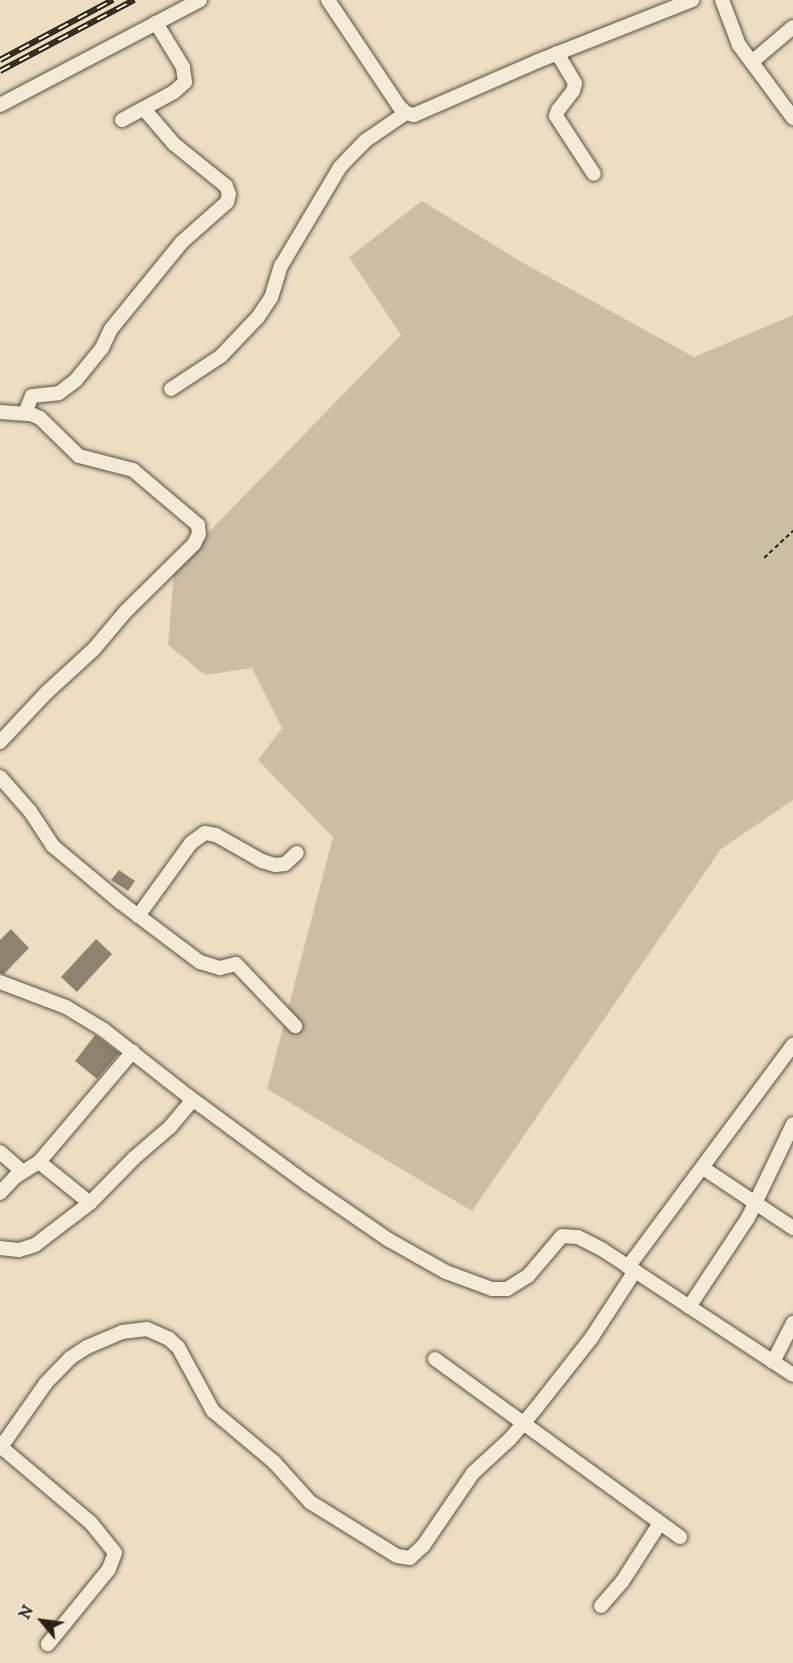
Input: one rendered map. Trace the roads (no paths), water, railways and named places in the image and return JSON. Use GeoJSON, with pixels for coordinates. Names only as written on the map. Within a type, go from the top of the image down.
{"type":"FeatureCollection","features":[{"type":"Feature","properties":{"kind":"street"},"geometry":{"type":"LineString","coordinates":[[0,105],[200,0]]}},
{"type":"Feature","properties":{"kind":"street"},"geometry":{"type":"LineString","coordinates":[[328,0],[406,113],[414,115],[557,53],[692,0]]}},
{"type":"Feature","properties":{"kind":"street"},"geometry":{"type":"LineString","coordinates":[[722,0],[739,45],[793,118]]}},
{"type":"Feature","properties":{"kind":"street"},"geometry":{"type":"LineString","coordinates":[[122,120],[183,87],[185,82],[183,68],[156,23]]}},
{"type":"Feature","properties":{"kind":"street"},"geometry":{"type":"LineString","coordinates":[[753,61],[793,27]]}},
{"type":"Feature","properties":{"kind":"street"},"geometry":{"type":"LineString","coordinates":[[557,53],[575,84],[573,92],[558,110],[556,116],[594,174]]}},
{"type":"Feature","properties":{"kind":"street"},"geometry":{"type":"LineString","coordinates":[[25,413],[32,396],[58,393],[76,380],[102,348],[111,329],[182,242],[227,202],[229,194],[221,181],[174,144],[144,109]]}},
{"type":"Feature","properties":{"kind":"street"},"geometry":{"type":"LineString","coordinates":[[171,389],[221,356],[258,317],[271,298],[280,266],[345,160],[365,141],[406,113]]}},
{"type":"Feature","properties":{"kind":"street"},"geometry":{"type":"LineString","coordinates":[[0,412],[25,413],[47,423],[69,449],[79,456],[133,470],[198,525],[199,534],[194,544],[126,611],[94,649],[47,692],[0,742]]}},
{"type":"Feature","properties":{"kind":"street"},"geometry":{"type":"LineString","coordinates":[[0,777],[30,811],[47,839],[138,916],[200,962],[220,968],[236,964],[295,1026]]}},
{"type":"Feature","properties":{"kind":"street"},"geometry":{"type":"LineString","coordinates":[[138,916],[191,843],[205,833],[216,835],[275,866],[285,864],[297,853]]}},
{"type":"Feature","properties":{"kind":"street"},"geometry":{"type":"LineString","coordinates":[[0,982],[66,1007],[104,1030],[193,1100],[389,1240],[465,1281],[492,1289],[507,1289],[523,1280],[552,1245],[562,1236],[568,1235],[589,1242],[793,1375]]}},
{"type":"Feature","properties":{"kind":"street"},"geometry":{"type":"LineString","coordinates":[[48,1644],[109,1569],[115,1553],[91,1523],[1,1447],[46,1383],[70,1358],[87,1347],[122,1332],[147,1329],[169,1339],[178,1347],[213,1411],[274,1462],[310,1502],[398,1556],[410,1558],[423,1546],[473,1473],[523,1424],[592,1337],[632,1269],[793,1045]]}},
{"type":"Feature","properties":{"kind":"street"},"geometry":{"type":"LineString","coordinates":[[0,1193],[22,1172],[39,1162],[133,1052]]}},
{"type":"Feature","properties":{"kind":"street"},"geometry":{"type":"LineString","coordinates":[[0,1248],[29,1248],[90,1203],[134,1158],[170,1127],[193,1100]]}},
{"type":"Feature","properties":{"kind":"street"},"geometry":{"type":"LineString","coordinates":[[688,1307],[756,1203],[793,1124]]}},
{"type":"Feature","properties":{"kind":"street"},"geometry":{"type":"LineString","coordinates":[[0,1152],[22,1172]]}},
{"type":"Feature","properties":{"kind":"street"},"geometry":{"type":"LineString","coordinates":[[39,1162],[90,1203]]}},
{"type":"Feature","properties":{"kind":"street"},"geometry":{"type":"LineString","coordinates":[[703,1168],[793,1228]]}},
{"type":"Feature","properties":{"kind":"street"},"geometry":{"type":"LineString","coordinates":[[773,1362],[793,1323]]}},
{"type":"Feature","properties":{"kind":"street"},"geometry":{"type":"LineString","coordinates":[[435,1359],[680,1537]]}},
{"type":"Feature","properties":{"kind":"street"},"geometry":{"type":"LineString","coordinates":[[601,1606],[622,1582],[660,1522]]}},
{"type":"Feature","properties":{"kind":"railway"},"geometry":{"type":"LineString","coordinates":[[0,60],[113,0]]}},
{"type":"Feature","properties":{"kind":"railway"},"geometry":{"type":"LineString","coordinates":[[0,71],[134,0]]}}]}
